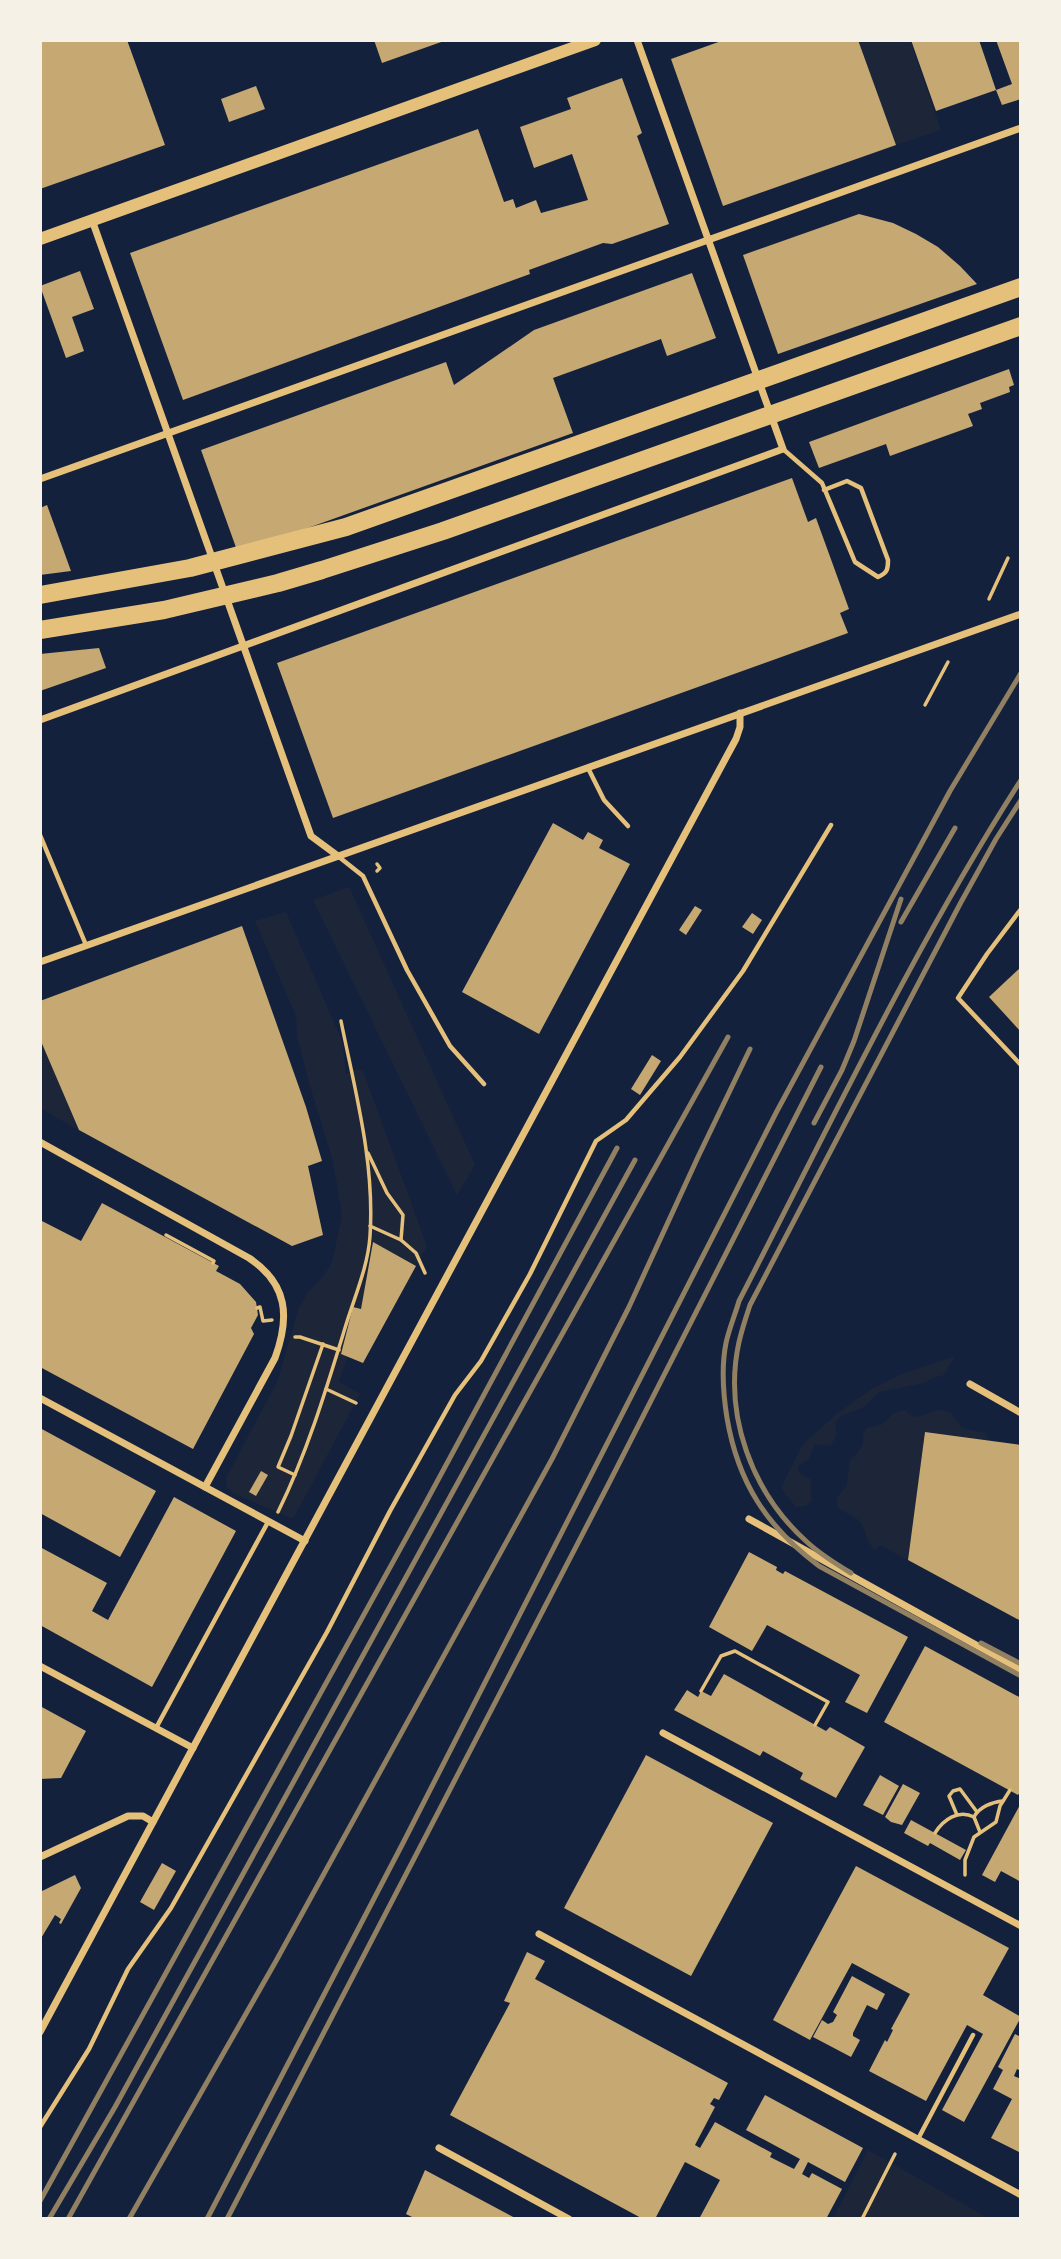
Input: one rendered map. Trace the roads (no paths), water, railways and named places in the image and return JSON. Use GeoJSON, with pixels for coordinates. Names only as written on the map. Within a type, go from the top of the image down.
{"type":"FeatureCollection","features":[{"type":"Feature","properties":{"kind":"highway"},"geometry":{"type":"LineString","coordinates":[[40,595],[190,568],[346,527],[1021,287]]}},
{"type":"Feature","properties":{"kind":"highway"},"geometry":{"type":"LineString","coordinates":[[40,630],[164,610],[278,583],[332,567],[456,526],[1021,326]]}},
{"type":"Feature","properties":{"kind":"main road"},"geometry":{"type":"LineString","coordinates":[[40,239],[595,40]]}},
{"type":"Feature","properties":{"kind":"street"},"geometry":{"type":"LineString","coordinates":[[40,720],[782,449],[637,40]]}},
{"type":"Feature","properties":{"kind":"street"},"geometry":{"type":"LineString","coordinates":[[40,479],[1021,128]]}},
{"type":"Feature","properties":{"kind":"street"},"geometry":{"type":"LineString","coordinates":[[92,220],[311,836],[338,856]]}},
{"type":"Feature","properties":{"kind":"street"},"geometry":{"type":"LineString","coordinates":[[40,962],[1021,614]]}},
{"type":"Feature","properties":{"kind":"street"},"geometry":{"type":"LineString","coordinates":[[40,2032],[736,739],[740,727],[740,713]]}},
{"type":"Feature","properties":{"kind":"street"},"geometry":{"type":"LineString","coordinates":[[40,1142],[256,1263],[274,1283],[282,1299],[285,1318],[282,1337],[268,1372],[205,1487]]}},
{"type":"Feature","properties":{"kind":"street"},"geometry":{"type":"LineString","coordinates":[[970,1384],[1021,1413]]}},
{"type":"Feature","properties":{"kind":"street"},"geometry":{"type":"LineString","coordinates":[[40,1398],[305,1541]]}},
{"type":"Feature","properties":{"kind":"street"},"geometry":{"type":"LineString","coordinates":[[749,1519],[1021,1670]]}},
{"type":"Feature","properties":{"kind":"street"},"geometry":{"type":"LineString","coordinates":[[40,1665],[194,1748]]}},
{"type":"Feature","properties":{"kind":"street"},"geometry":{"type":"LineString","coordinates":[[663,1733],[1021,1926]]}},
{"type":"Feature","properties":{"kind":"street"},"geometry":{"type":"LineString","coordinates":[[40,1857],[128,1815],[143,1816],[153,1822]]}},
{"type":"Feature","properties":{"kind":"street"},"geometry":{"type":"LineString","coordinates":[[539,1934],[1021,2195]]}},
{"type":"Feature","properties":{"kind":"street"},"geometry":{"type":"LineString","coordinates":[[439,2148],[569,2219]]}},
{"type":"Feature","properties":{"kind":"lane"},"geometry":{"type":"LineString","coordinates":[[782,449],[822,483],[824,490],[855,562],[878,577],[885,574],[888,560],[860,488],[848,481],[824,490]]}},
{"type":"Feature","properties":{"kind":"lane"},"geometry":{"type":"LineString","coordinates":[[588,767],[604,800],[628,826]]}},
{"type":"Feature","properties":{"kind":"lane"},"geometry":{"type":"LineString","coordinates":[[40,2127],[89,2049],[128,1969],[172,1908],[327,1632],[455,1395],[481,1361],[530,1273],[596,1141],[626,1120],[680,1057],[743,971],[831,825]]}},
{"type":"Feature","properties":{"kind":"lane"},"geometry":{"type":"LineString","coordinates":[[40,835],[86,946]]}},
{"type":"Feature","properties":{"kind":"lane"},"geometry":{"type":"LineString","coordinates":[[338,856],[363,876],[407,970],[450,1046],[484,1084]]}},
{"type":"Feature","properties":{"kind":"lane"},"geometry":{"type":"LineString","coordinates":[[1021,909],[958,999],[1021,1065]]}},
{"type":"Feature","properties":{"kind":"lane"},"geometry":{"type":"LineString","coordinates":[[156,1728],[270,1522]]}},
{"type":"Feature","properties":{"kind":"lane"},"geometry":{"type":"LineString","coordinates":[[918,2139],[973,2035]]}},
{"type":"Feature","properties":{"kind":"railway"},"geometry":{"type":"LineString","coordinates":[[207,2219],[403,1843],[777,1111],[950,791],[1021,673]]}},
{"type":"Feature","properties":{"kind":"railway"},"geometry":{"type":"LineString","coordinates":[[1021,780],[909,971],[739,1301],[726,1343],[723,1371],[727,1418],[739,1463],[758,1502],[784,1536],[819,1566],[1021,1676]]}},
{"type":"Feature","properties":{"kind":"railway"},"geometry":{"type":"LineString","coordinates":[[851,1573],[807,1542],[771,1500],[757,1476],[746,1451],[735,1397],[739,1342],[750,1305],[960,904],[1021,800]]}},
{"type":"Feature","properties":{"kind":"railway"},"geometry":{"type":"LineString","coordinates":[[901,922],[955,828]]}},
{"type":"Feature","properties":{"kind":"railway"},"geometry":{"type":"LineString","coordinates":[[814,1123],[854,1041],[901,899]]}},
{"type":"Feature","properties":{"kind":"railway"},"geometry":{"type":"LineString","coordinates":[[68,2219],[728,1037]]}},
{"type":"Feature","properties":{"kind":"railway"},"geometry":{"type":"LineString","coordinates":[[129,2219],[276,1961],[552,1459],[629,1307],[750,1049]]}},
{"type":"Feature","properties":{"kind":"railway"},"geometry":{"type":"LineString","coordinates":[[227,2219],[607,1487],[821,1067]]}},
{"type":"Feature","properties":{"kind":"railway"},"geometry":{"type":"LineString","coordinates":[[40,2201],[425,1504],[617,1148]]}},
{"type":"Feature","properties":{"kind":"railway"},"geometry":{"type":"LineString","coordinates":[[49,2219],[115,2107],[635,1160]]}},
{"type":"Feature","properties":{"kind":"railway"},"geometry":{"type":"LineString","coordinates":[[981,1643],[1021,1664]]}}]}
